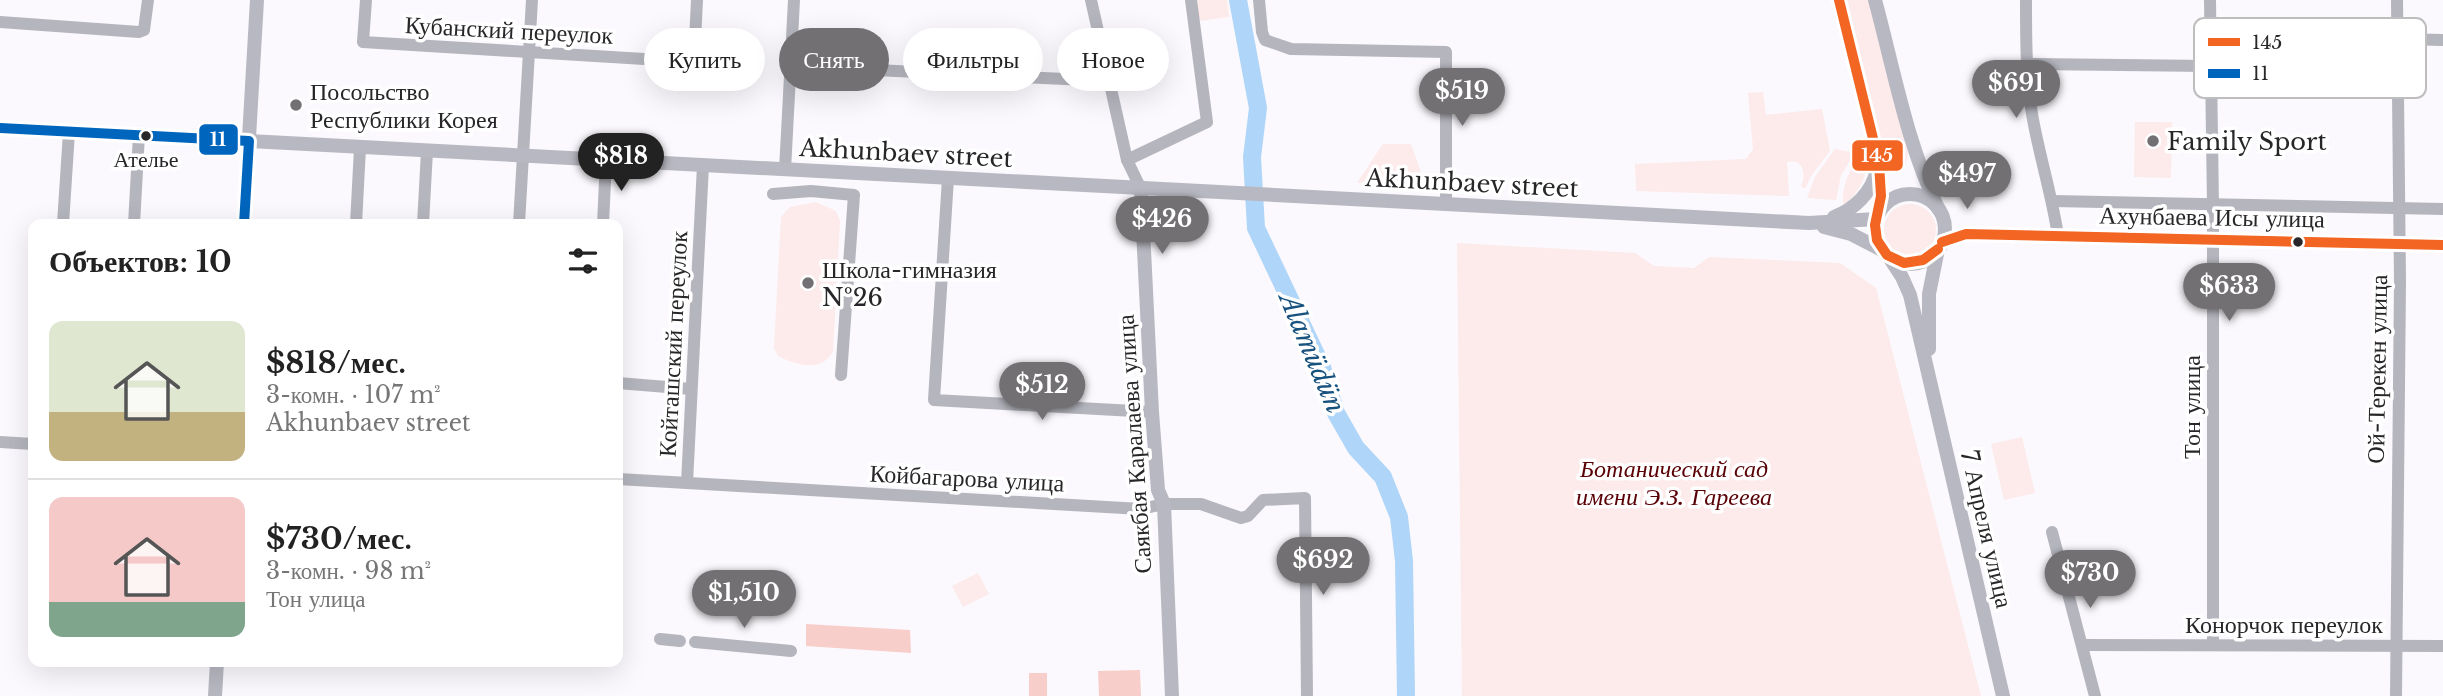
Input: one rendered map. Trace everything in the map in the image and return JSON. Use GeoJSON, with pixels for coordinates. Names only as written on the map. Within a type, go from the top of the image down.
{"type":"FeatureCollection","features":[{"type":"Feature","properties":{"kind":"main road"},"geometry":{"type":"LineString","coordinates":[[244,219],[257,0]]}},
{"type":"Feature","properties":{"kind":"main road"},"geometry":{"type":"LineString","coordinates":[[1839,0],[1879,163],[1881,189],[1875,230],[1885,254]]}},
{"type":"Feature","properties":{"kind":"main road"},"geometry":{"type":"LineString","coordinates":[[1809,223],[1851,234],[1908,264],[1927,259],[1940,246],[1944,227],[1913,145],[1875,0]]}},
{"type":"Feature","properties":{"kind":"main road","name":"Akhunbaev street"},"geometry":{"type":"LineString","coordinates":[[0,128],[1809,223]]}},
{"type":"Feature","properties":{"kind":"main road"},"geometry":{"type":"LineString","coordinates":[[1809,223],[1837,216],[1863,198],[1875,180],[1879,163]]}},
{"type":"Feature","properties":{"kind":"main road","name":"Саякбая Каралаева улица"},"geometry":{"type":"LineString","coordinates":[[1140,189],[1152,412],[1158,490],[1164,504],[1172,696]]}},
{"type":"Feature","properties":{"kind":"main road"},"geometry":{"type":"LineString","coordinates":[[1809,223],[1878,215],[1886,203],[1904,195],[1924,197],[1940,213]]}},
{"type":"Feature","properties":{"kind":"main road","name":"Ахунбаева Исы улица"},"geometry":{"type":"LineString","coordinates":[[1940,213],[1964,229],[1979,234]]}},
{"type":"Feature","properties":{"kind":"main road","name":"Ахунбаева Исы улица"},"geometry":{"type":"LineString","coordinates":[[1940,246],[1966,234],[2443,245]]}},
{"type":"Feature","properties":{"kind":"main road","name":"7 Апреля улица"},"geometry":{"type":"LineString","coordinates":[[1928,371],[1930,294],[1940,246]]}},
{"type":"Feature","properties":{"kind":"main road","name":"7 Апреля улица"},"geometry":{"type":"LineString","coordinates":[[1885,254],[1902,277],[1910,295],[2003,696]]}},
{"type":"Feature","properties":{"kind":"main road"},"geometry":{"type":"LineString","coordinates":[[215,696],[217,667]]}},
{"type":"Feature","properties":{"kind":"street"},"geometry":{"type":"LineString","coordinates":[[0,22],[139,32],[144,30],[146,25],[148,0]]}},
{"type":"Feature","properties":{"kind":"street","name":"Кубанский переулок"},"geometry":{"type":"LineString","coordinates":[[366,0],[363,42],[694,62],[697,0]]}},
{"type":"Feature","properties":{"kind":"street"},"geometry":{"type":"LineString","coordinates":[[519,219],[532,0]]}},
{"type":"Feature","properties":{"kind":"street"},"geometry":{"type":"LineString","coordinates":[[792,28],[794,0]]}},
{"type":"Feature","properties":{"kind":"street"},"geometry":{"type":"LineString","coordinates":[[1091,0],[1097,28]]}},
{"type":"Feature","properties":{"kind":"street"},"geometry":{"type":"LineString","coordinates":[[1127,160],[1207,122],[1191,0]]}},
{"type":"Feature","properties":{"kind":"street"},"geometry":{"type":"LineString","coordinates":[[1259,0],[1265,40],[1283,47],[1446,52],[1446,204]]}},
{"type":"Feature","properties":{"kind":"street"},"geometry":{"type":"LineString","coordinates":[[2026,0],[2027,64],[2032,115],[2053,201],[2058,236]]}},
{"type":"Feature","properties":{"kind":"street","name":"Тон улица"},"geometry":{"type":"LineString","coordinates":[[2210,0],[2210,18]]}},
{"type":"Feature","properties":{"kind":"street","name":"Ой-Терекен улица"},"geometry":{"type":"LineString","coordinates":[[2397,0],[2397,18]]}},
{"type":"Feature","properties":{"kind":"street"},"geometry":{"type":"LineString","coordinates":[[2027,64],[2194,66]]}},
{"type":"Feature","properties":{"kind":"street"},"geometry":{"type":"LineString","coordinates":[[889,71],[1057,79]]}},
{"type":"Feature","properties":{"kind":"street"},"geometry":{"type":"LineString","coordinates":[[785,170],[789,91]]}},
{"type":"Feature","properties":{"kind":"street"},"geometry":{"type":"LineString","coordinates":[[1110,91],[1127,160],[1140,189]]}},
{"type":"Feature","properties":{"kind":"street","name":"Тон улица"},"geometry":{"type":"LineString","coordinates":[[2210,98],[2213,205],[2213,645]]}},
{"type":"Feature","properties":{"kind":"street","name":"Ой-Терекен улица"},"geometry":{"type":"LineString","coordinates":[[2396,696],[2398,98]]}},
{"type":"Feature","properties":{"kind":"street"},"geometry":{"type":"LineString","coordinates":[[63,219],[69,132]]}},
{"type":"Feature","properties":{"kind":"street"},"geometry":{"type":"LineString","coordinates":[[134,219],[139,135]]}},
{"type":"Feature","properties":{"kind":"street"},"geometry":{"type":"LineString","coordinates":[[356,219],[360,148]]}},
{"type":"Feature","properties":{"kind":"street"},"geometry":{"type":"LineString","coordinates":[[423,219],[427,151]]}},
{"type":"Feature","properties":{"kind":"street"},"geometry":{"type":"LineString","coordinates":[[603,219],[606,160]]}},
{"type":"Feature","properties":{"kind":"street","name":"Койташский переулок"},"geometry":{"type":"LineString","coordinates":[[687,483],[703,165]]}},
{"type":"Feature","properties":{"kind":"street"},"geometry":{"type":"LineString","coordinates":[[948,178],[934,400],[1152,412]]}},
{"type":"Feature","properties":{"kind":"street"},"geometry":{"type":"LineString","coordinates":[[773,194],[811,191],[854,195],[841,375]]}},
{"type":"Feature","properties":{"kind":"street"},"geometry":{"type":"LineString","coordinates":[[2053,201],[2443,209]]}},
{"type":"Feature","properties":{"kind":"street"},"geometry":{"type":"LineString","coordinates":[[623,383],[691,389]]}},
{"type":"Feature","properties":{"kind":"street"},"geometry":{"type":"LineString","coordinates":[[0,442],[28,444]]}},
{"type":"Feature","properties":{"kind":"street","name":"Койбагарова улица"},"geometry":{"type":"LineString","coordinates":[[623,479],[1141,509],[1164,504],[1201,505],[1241,518],[1248,516],[1263,500],[1305,498],[1307,696]]}},
{"type":"Feature","properties":{"kind":"street"},"geometry":{"type":"LineString","coordinates":[[2052,532],[2095,696]]}},
{"type":"Feature","properties":{"kind":"street"},"geometry":{"type":"LineString","coordinates":[[660,639],[680,641]]}},
{"type":"Feature","properties":{"kind":"street"},"geometry":{"type":"LineString","coordinates":[[695,642],[791,651]]}},
{"type":"Feature","properties":{"kind":"street","name":"Конорчок переулок"},"geometry":{"type":"LineString","coordinates":[[2082,645],[2443,646]]}},
{"type":"Feature","properties":{"kind":"green space"},"geometry":{"type":"Polygon","coordinates":[[[1197,0],[1227,0],[1229,17],[1199,21],[1197,0]]]}},
{"type":"Feature","properties":{"kind":"green space"},"geometry":{"type":"Polygon","coordinates":[[[1847,0],[1869,0],[1908,153],[1903,166],[1892,165],[1886,160],[1847,0]]]}},
{"type":"Feature","properties":{"kind":"green space"},"geometry":{"type":"Polygon","coordinates":[[[1763,92],[1766,115],[1822,109],[1830,151],[1811,176],[1805,189],[1801,186],[1802,168],[1800,164],[1792,161],[1787,162],[1789,196],[1636,191],[1635,164],[1746,159],[1753,149],[1748,93],[1763,92]]]}},
{"type":"Feature","properties":{"kind":"green space","name":"Family Sport"},"geometry":{"type":"Polygon","coordinates":[[[2135,122],[2172,122],[2171,178],[2134,177],[2135,122]]]}},
{"type":"Feature","properties":{"kind":"green space"},"geometry":{"type":"Polygon","coordinates":[[[1383,144],[1411,144],[1425,184],[1357,183],[1383,144]]]}},
{"type":"Feature","properties":{"kind":"green space"},"geometry":{"type":"Polygon","coordinates":[[[1835,149],[1855,153],[1841,175],[1836,200],[1807,198],[1815,177],[1835,149]]]}},
{"type":"Feature","properties":{"kind":"green space"},"geometry":{"type":"Polygon","coordinates":[[[1866,159],[1864,179],[1844,207],[1844,191],[1849,174],[1856,164],[1866,159]]]}},
{"type":"Feature","properties":{"kind":"green space"},"geometry":{"type":"Polygon","coordinates":[[[816,202],[836,211],[840,221],[833,351],[822,362],[808,365],[778,356],[774,348],[781,217],[790,207],[816,202]]]}},
{"type":"Feature","properties":{"kind":"green space"},"geometry":{"type":"Polygon","coordinates":[[[1910,204],[1920,206],[1928,212],[1934,220],[1934,240],[1928,248],[1920,254],[1910,256],[1900,254],[1892,248],[1886,240],[1884,230],[1886,220],[1892,212],[1900,206],[1910,204]]]}},
{"type":"Feature","properties":{"kind":"green space","name":"Ботанический сад имени Э.З. Гареева"},"geometry":{"type":"Polygon","coordinates":[[[1457,243],[1635,253],[1654,266],[1694,268],[1709,257],[1840,263],[1876,288],[1981,696],[1462,696],[1457,243]]]}},
{"type":"Feature","properties":{"kind":"green space"},"geometry":{"type":"Polygon","coordinates":[[[2022,437],[2035,493],[2004,500],[1991,444],[2022,437]]]}},
{"type":"Feature","properties":{"kind":"green space"},"geometry":{"type":"Polygon","coordinates":[[[978,573],[989,594],[963,607],[952,586],[978,573]]]}},
{"type":"Feature","properties":{"kind":"shaded area"},"geometry":{"type":"Polygon","coordinates":[[[806,624],[910,630],[911,653],[806,646],[806,624]]]}},
{"type":"Feature","properties":{"kind":"shaded area"},"geometry":{"type":"Polygon","coordinates":[[[1140,670],[1141,696],[1099,696],[1098,671],[1140,670]]]}},
{"type":"Feature","properties":{"kind":"shaded area"},"geometry":{"type":"Polygon","coordinates":[[[1029,673],[1047,673],[1047,696],[1029,696],[1029,673]]]}},
{"type":"Feature","properties":{"kind":"waterway","name":"Alamüdün"},"geometry":{"type":"LineString","coordinates":[[1238,0],[1258,108],[1252,157],[1256,228],[1322,367],[1336,413],[1356,448],[1383,477],[1399,517],[1404,561],[1406,696]]}},
{"type":"Feature","properties":{"kind":"transit line","name":"145"},"geometry":{"type":"LineString","coordinates":[[1839,0],[1879,163],[1881,196],[1875,225],[1877,240],[1887,255],[1904,263],[1923,260],[1938,249]]}},
{"type":"Feature","properties":{"kind":"transit line","name":"11"},"geometry":{"type":"LineString","coordinates":[[0,128],[249,141],[244,219]]}},
{"type":"Feature","properties":{"kind":"transit line","name":"145"},"geometry":{"type":"LineString","coordinates":[[1942,242],[1966,234],[2443,245]]}},
{"type":"Feature","properties":{"kind":"place","name":"Посольство Республики Корея"},"geometry":{"type":"Point","coordinates":[296,105]}},
{"type":"Feature","properties":{"kind":"place","name":"Ателье"},"geometry":{"type":"Point","coordinates":[146,136]}},
{"type":"Feature","properties":{"kind":"place","name":"Family Sport"},"geometry":{"type":"Point","coordinates":[2153,141]}},
{"type":"Feature","properties":{"kind":"place","name":"Школа-гимназия №26"},"geometry":{"type":"Point","coordinates":[808,283]}}]}
